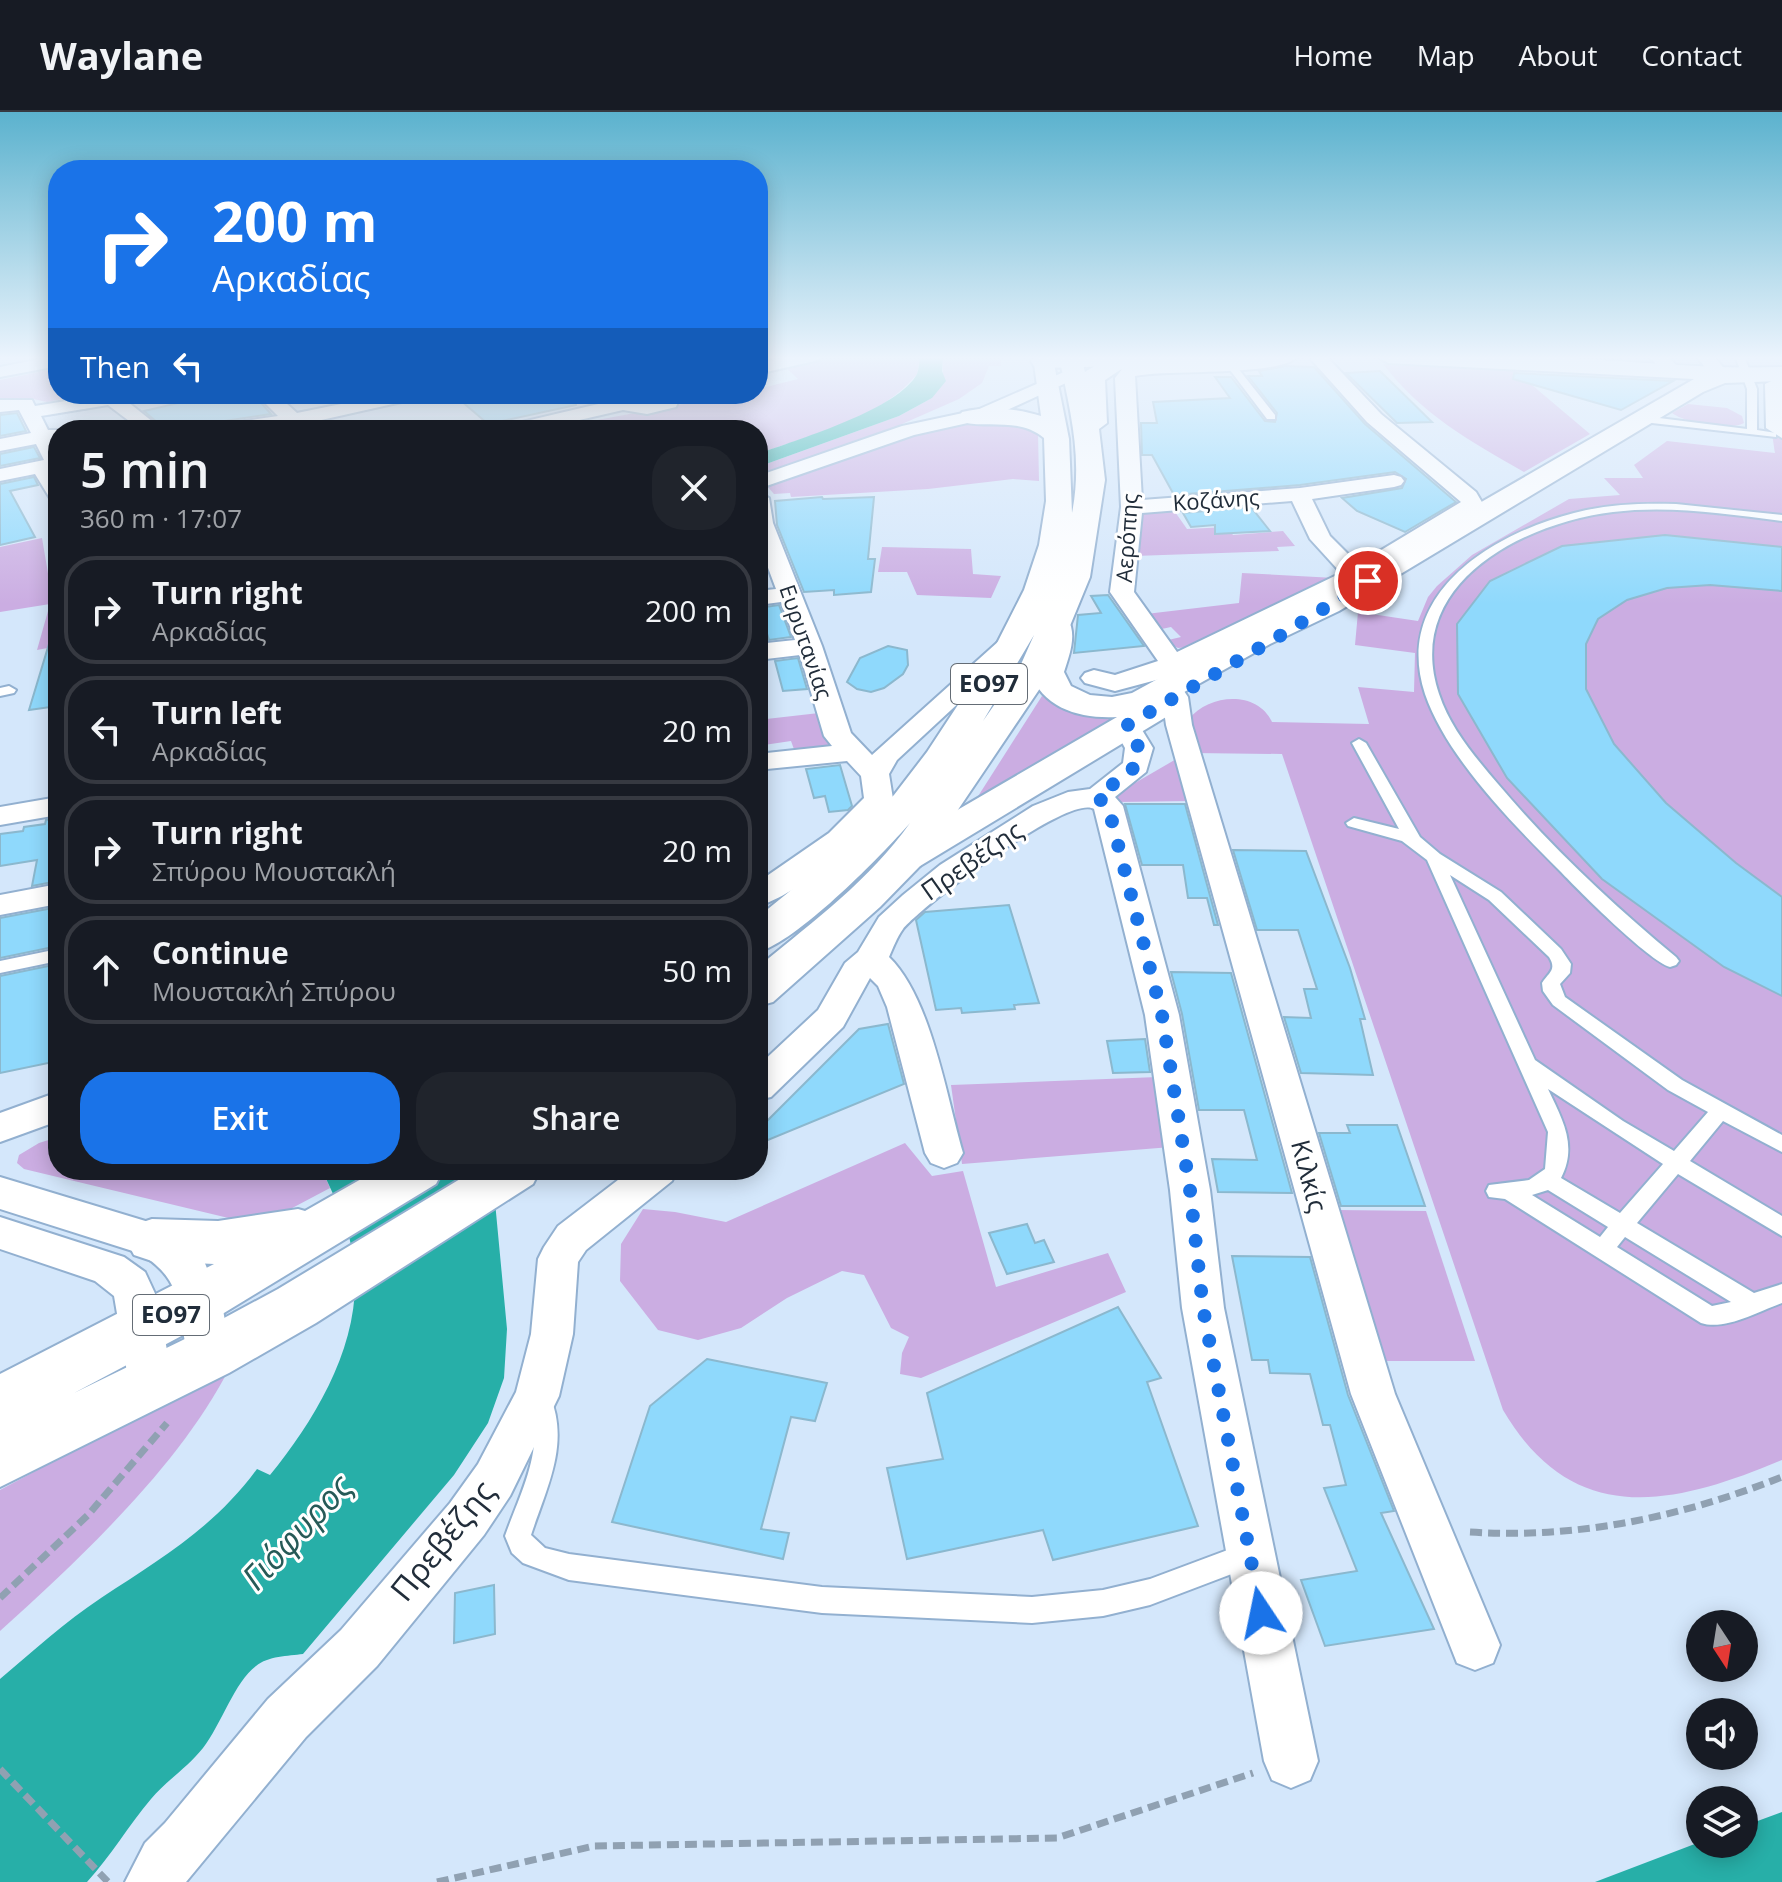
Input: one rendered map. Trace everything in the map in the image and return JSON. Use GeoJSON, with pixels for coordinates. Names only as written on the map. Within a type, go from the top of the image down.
{"type":"FeatureCollection","features":[{"type":"Feature","properties":{"kind":"main road","name":"ΕΟ97"},"geometry":{"type":"LineString","coordinates":[[768,930],[831,880],[896,816],[953,741],[1019,636],[1039,595],[1052,553],[1071,439]]}},
{"type":"Feature","properties":{"kind":"main road","name":"ΕΟ97"},"geometry":{"type":"LineString","coordinates":[[768,982],[866,898],[906,857],[1034,672],[1075,577],[1086,521],[1092,480],[1073,439]]}},
{"type":"Feature","properties":{"kind":"main road"},"geometry":{"type":"LineString","coordinates":[[906,857],[1126,726],[1173,680],[1227,666],[1610,439]]}},
{"type":"Feature","properties":{"kind":"main road"},"geometry":{"type":"LineString","coordinates":[[1056,625],[1055,651],[1047,672],[1052,685],[1072,700],[1115,707],[1139,702],[1276,627],[1328,604]]}},
{"type":"Feature","properties":{"kind":"main road","name":"ΕΟ97"},"geometry":{"type":"LineString","coordinates":[[154,1378],[200,1300],[401,1180]]}},
{"type":"Feature","properties":{"kind":"main road","name":"ΕΟ97"},"geometry":{"type":"LineString","coordinates":[[0,1459],[154,1378],[209,1355],[297,1306],[389,1252],[500,1180]]}},
{"type":"Feature","properties":{"kind":"main road"},"geometry":{"type":"LineString","coordinates":[[152,1240],[238,1241],[333,1221]]}},
{"type":"Feature","properties":{"kind":"main road","name":"ΕΟ97"},"geometry":{"type":"LineString","coordinates":[[0,1403],[154,1378]]}},
{"type":"Feature","properties":{"kind":"street"},"geometry":{"type":"LineString","coordinates":[[0,445],[33,439]]}},
{"type":"Feature","properties":{"kind":"street"},"geometry":{"type":"LineString","coordinates":[[768,479],[884,439]]}},
{"type":"Feature","properties":{"kind":"street","name":"Αερόπης"},"geometry":{"type":"LineString","coordinates":[[1126,439],[1132,507],[1122,592],[1173,680]]}},
{"type":"Feature","properties":{"kind":"street"},"geometry":{"type":"LineString","coordinates":[[1094,678],[1108,683],[1173,680],[1469,508],[1473,501],[1399,439]]}},
{"type":"Feature","properties":{"kind":"street"},"geometry":{"type":"LineString","coordinates":[[0,475],[48,465]]}},
{"type":"Feature","properties":{"kind":"street","name":"Κοζάνης"},"geometry":{"type":"LineString","coordinates":[[1132,507],[1300,494],[1394,481]]}},
{"type":"Feature","properties":{"kind":"street"},"geometry":{"type":"LineString","coordinates":[[1300,494],[1312,530],[1334,557],[1357,574]]}},
{"type":"Feature","properties":{"kind":"street","name":"Ευρυτανίας"},"geometry":{"type":"LineString","coordinates":[[769,571],[790,594],[838,736],[875,774]]}},
{"type":"Feature","properties":{"kind":"street"},"geometry":{"type":"LineString","coordinates":[[768,597],[790,594]]}},
{"type":"Feature","properties":{"kind":"street"},"geometry":{"type":"LineString","coordinates":[[768,890],[794,874],[874,806],[879,799],[875,774],[885,756],[1019,636]]}},
{"type":"Feature","properties":{"kind":"street"},"geometry":{"type":"LineString","coordinates":[[768,651],[810,646]]}},
{"type":"Feature","properties":{"kind":"street","name":"Κιλκίς"},"geometry":{"type":"LineString","coordinates":[[1173,680],[1179,725],[1373,1394],[1475,1645]]}},
{"type":"Feature","properties":{"kind":"street"},"geometry":{"type":"LineString","coordinates":[[1126,726],[1139,748],[1136,766],[1097,797],[1108,806],[1162,1015],[1190,1190],[1203,1308],[1291,1761]]}},
{"type":"Feature","properties":{"kind":"street"},"geometry":{"type":"LineString","coordinates":[[768,761],[851,752]]}},
{"type":"Feature","properties":{"kind":"street","name":"Πρεβέζης"},"geometry":{"type":"LineString","coordinates":[[768,1078],[831,1018],[857,971],[871,959],[890,924],[951,872],[1055,805],[1078,798],[1097,797]]}},
{"type":"Feature","properties":{"kind":"street"},"geometry":{"type":"LineString","coordinates":[[0,816],[48,808]]}},
{"type":"Feature","properties":{"kind":"street"},"geometry":{"type":"LineString","coordinates":[[0,905],[48,896]]}},
{"type":"Feature","properties":{"kind":"street"},"geometry":{"type":"LineString","coordinates":[[871,959],[892,980],[904,1007],[944,1153]]}},
{"type":"Feature","properties":{"kind":"street"},"geometry":{"type":"LineString","coordinates":[[0,1128],[48,1110]]}},
{"type":"Feature","properties":{"kind":"street","name":"Πρεβέζης"},"geometry":{"type":"LineString","coordinates":[[154,1882],[165,1863],[185,1843],[287,1718],[359,1648],[467,1519],[494,1480],[537,1396],[552,1334],[558,1259],[572,1238],[645,1180]]}},
{"type":"Feature","properties":{"kind":"street"},"geometry":{"type":"LineString","coordinates":[[0,1193],[167,1247],[184,1262],[200,1300],[209,1355]]}},
{"type":"Feature","properties":{"kind":"street"},"geometry":{"type":"LineString","coordinates":[[0,1233],[118,1274],[134,1291],[154,1378]]}},
{"type":"Feature","properties":{"kind":"lane"},"geometry":{"type":"LineString","coordinates":[[1670,961],[1604,907],[1572,875],[1531,833],[1460,748],[1431,692],[1424,663],[1430,619],[1453,582],[1474,562],[1502,544],[1553,521],[1613,509],[1655,507],[1697,508],[1782,518]]}},
{"type":"Feature","properties":{"kind":"lane"},"geometry":{"type":"LineString","coordinates":[[1359,743],[1412,838]]}},
{"type":"Feature","properties":{"kind":"lane"},"geometry":{"type":"LineString","coordinates":[[1354,823],[1412,838],[1424,845],[1434,858],[1558,1132],[1557,1166],[1548,1180],[1537,1186],[1503,1192],[1709,1316],[1782,1293]]}},
{"type":"Feature","properties":{"kind":"lane"},"geometry":{"type":"LineString","coordinates":[[1434,858],[1495,896],[1555,953],[1562,964],[1561,973],[1551,983],[1559,1001],[1632,1056],[1720,1111],[1782,1144]]}},
{"type":"Feature","properties":{"kind":"lane"},"geometry":{"type":"LineString","coordinates":[[0,967],[48,957]]}},
{"type":"Feature","properties":{"kind":"lane"},"geometry":{"type":"LineString","coordinates":[[1525,1063],[1675,1164],[1782,1227]]}},
{"type":"Feature","properties":{"kind":"lane"},"geometry":{"type":"LineString","coordinates":[[1601,1251],[1720,1111]]}},
{"type":"Feature","properties":{"kind":"lane"},"geometry":{"type":"LineString","coordinates":[[1548,1180],[1753,1304]]}},
{"type":"Feature","properties":{"kind":"lane"},"geometry":{"type":"LineString","coordinates":[[537,1396],[545,1410],[547,1434],[541,1475],[518,1536],[521,1546],[530,1556],[569,1567],[822,1600],[1032,1610],[1103,1603],[1150,1592],[1249,1555]]}},
{"type":"Feature","properties":{"kind":"path"},"geometry":{"type":"LineString","coordinates":[[0,1598],[77,1529],[120,1482],[154,1378]]}},
{"type":"Feature","properties":{"kind":"path"},"geometry":{"type":"LineString","coordinates":[[1424,1517],[1445,1529],[1507,1536],[1577,1530],[1654,1519],[1697,1508],[1782,1477]]}},
{"type":"Feature","properties":{"kind":"path"},"geometry":{"type":"LineString","coordinates":[[437,1882],[594,1846],[1057,1838],[1291,1761]]}},
{"type":"Feature","properties":{"kind":"path"},"geometry":{"type":"LineString","coordinates":[[0,1769],[108,1882]]}},
{"type":"Feature","properties":{"kind":"shaded area"},"geometry":{"type":"Polygon","coordinates":[[[768,439],[802,439],[768,451],[768,439]]]}},
{"type":"Feature","properties":{"kind":"shaded area"},"geometry":{"type":"Polygon","coordinates":[[[837,439],[869,439],[768,473],[768,463],[837,439]]]}},
{"type":"Feature","properties":{"kind":"shaded area"},"geometry":{"type":"Polygon","coordinates":[[[893,439],[1038,439],[1039,481],[1013,479],[928,489],[791,497],[790,493],[774,494],[768,486],[893,439]]]}},
{"type":"Feature","properties":{"kind":"shaded area"},"geometry":{"type":"Polygon","coordinates":[[[1468,439],[1582,439],[1524,472],[1468,439]]]}},
{"type":"Feature","properties":{"kind":"shaded area"},"geometry":{"type":"Polygon","coordinates":[[[1773,439],[1782,439],[1782,1460],[1702,1488],[1664,1496],[1628,1497],[1593,1490],[1561,1474],[1531,1448],[1503,1410],[1282,754],[1193,753],[1189,719],[1208,704],[1232,699],[1256,705],[1272,722],[1369,724],[1358,687],[1414,692],[1415,653],[1355,645],[1358,612],[1418,621],[1428,597],[1437,586],[1472,555],[1569,499],[1620,495],[1604,478],[1643,478],[1634,465],[1667,441],[1775,453],[1773,439]]]}},
{"type":"Feature","properties":{"kind":"shaded area"},"geometry":{"type":"Polygon","coordinates":[[[1173,509],[1187,529],[1227,527],[1233,535],[1283,531],[1295,546],[1277,547],[1279,551],[1134,556],[1142,511],[1173,509]]]}},
{"type":"Feature","properties":{"kind":"shaded area"},"geometry":{"type":"Polygon","coordinates":[[[42,538],[48,573],[48,604],[0,612],[0,547],[42,538]]]}},
{"type":"Feature","properties":{"kind":"shaded area"},"geometry":{"type":"Polygon","coordinates":[[[882,547],[971,549],[973,574],[1001,576],[991,598],[917,595],[907,572],[878,572],[882,547]]]}},
{"type":"Feature","properties":{"kind":"shaded area"},"geometry":{"type":"Polygon","coordinates":[[[1242,573],[1335,578],[1190,647],[1178,648],[1164,641],[1181,637],[1171,627],[1157,630],[1146,614],[1239,603],[1242,573]]]}},
{"type":"Feature","properties":{"kind":"shaded area"},"geometry":{"type":"Polygon","coordinates":[[[48,611],[48,648],[37,650],[48,611]]]}},
{"type":"Feature","properties":{"kind":"shaded area"},"geometry":{"type":"Polygon","coordinates":[[[1042,696],[1067,709],[1120,719],[975,801],[1042,696]]]}},
{"type":"Feature","properties":{"kind":"shaded area"},"geometry":{"type":"Polygon","coordinates":[[[819,713],[832,749],[795,752],[791,741],[768,744],[768,719],[819,713]]]}},
{"type":"Feature","properties":{"kind":"shaded area"},"geometry":{"type":"Polygon","coordinates":[[[1178,758],[1191,801],[1117,802],[1116,794],[1178,758]]]}},
{"type":"Feature","properties":{"kind":"shaded area"},"geometry":{"type":"Polygon","coordinates":[[[1158,1077],[1171,1147],[962,1164],[951,1085],[1158,1077]]]}},
{"type":"Feature","properties":{"kind":"shaded area"},"geometry":{"type":"Polygon","coordinates":[[[48,1140],[48,1175],[24,1169],[17,1163],[19,1155],[48,1140]]]}},
{"type":"Feature","properties":{"kind":"shaded area"},"geometry":{"type":"Polygon","coordinates":[[[905,1143],[932,1176],[963,1171],[996,1287],[1108,1253],[1126,1292],[921,1378],[900,1374],[902,1353],[909,1337],[891,1328],[864,1275],[842,1271],[787,1298],[741,1328],[698,1340],[658,1330],[620,1281],[621,1244],[643,1209],[726,1222],[905,1143]]]}},
{"type":"Feature","properties":{"kind":"shaded area"},"geometry":{"type":"Polygon","coordinates":[[[70,1180],[326,1180],[330,1188],[279,1215],[241,1221],[70,1180]]]}},
{"type":"Feature","properties":{"kind":"shaded area"},"geometry":{"type":"Polygon","coordinates":[[[1337,1210],[1426,1211],[1475,1361],[1381,1361],[1337,1210]]]}},
{"type":"Feature","properties":{"kind":"shaded area"},"geometry":{"type":"Polygon","coordinates":[[[230,1367],[185,1439],[157,1474],[63,1573],[0,1631],[0,1490],[230,1367]]]}},
{"type":"Feature","properties":{"kind":"water"},"geometry":{"type":"Polygon","coordinates":[[[801,439],[837,439],[768,463],[768,450],[801,439]]]}},
{"type":"Feature","properties":{"kind":"water","name":"Γιόφυρος"},"geometry":{"type":"Polygon","coordinates":[[[327,1180],[493,1180],[507,1329],[504,1378],[488,1423],[454,1475],[303,1654],[266,1660],[248,1673],[203,1748],[151,1799],[87,1882],[0,1882],[0,1679],[75,1617],[205,1525],[241,1490],[257,1469],[270,1475],[288,1451],[322,1399],[335,1371],[353,1311],[355,1281],[352,1250],[340,1209],[327,1180]]]}},
{"type":"Feature","properties":{"kind":"water"},"geometry":{"type":"Polygon","coordinates":[[[1782,1812],[1782,1882],[1595,1882],[1686,1847],[1686,1858],[1758,1858],[1758,1821],[1782,1812]]]}},
{"type":"Feature","properties":{"kind":"building"},"geometry":{"type":"Polygon","coordinates":[[[1141,439],[1382,439],[1456,502],[1405,532],[1357,511],[1342,498],[1402,488],[1406,479],[1395,472],[1300,485],[1174,495],[1152,455],[1142,455],[1141,439]]]}},
{"type":"Feature","properties":{"kind":"building"},"geometry":{"type":"Polygon","coordinates":[[[34,447],[40,458],[0,466],[0,454],[34,447]]]}},
{"type":"Feature","properties":{"kind":"building"},"geometry":{"type":"Polygon","coordinates":[[[34,477],[38,485],[10,491],[35,537],[0,545],[0,484],[34,477]]]}},
{"type":"Feature","properties":{"kind":"building"},"geometry":{"type":"Polygon","coordinates":[[[874,497],[868,559],[875,559],[871,592],[834,595],[834,590],[804,592],[777,525],[775,501],[874,497]]]}},
{"type":"Feature","properties":{"kind":"building"},"geometry":{"type":"Polygon","coordinates":[[[1251,507],[1270,531],[1215,534],[1215,525],[1191,527],[1183,513],[1251,507]]]}},
{"type":"Feature","properties":{"kind":"building"},"geometry":{"type":"Polygon","coordinates":[[[1665,535],[1782,547],[1782,591],[1710,585],[1667,588],[1627,600],[1598,619],[1586,644],[1586,689],[1614,744],[1666,803],[1736,863],[1782,897],[1782,996],[1724,967],[1602,879],[1507,778],[1458,694],[1457,624],[1490,581],[1562,546],[1665,535]]]}},
{"type":"Feature","properties":{"kind":"building"},"geometry":{"type":"Polygon","coordinates":[[[1108,595],[1144,646],[1074,653],[1078,615],[1101,613],[1091,596],[1108,595]]]}},
{"type":"Feature","properties":{"kind":"building"},"geometry":{"type":"Polygon","coordinates":[[[779,605],[791,637],[769,640],[768,607],[779,605]]]}},
{"type":"Feature","properties":{"kind":"building"},"geometry":{"type":"Polygon","coordinates":[[[888,646],[907,650],[908,665],[903,674],[884,688],[871,692],[857,689],[847,682],[860,658],[888,646]]]}},
{"type":"Feature","properties":{"kind":"building"},"geometry":{"type":"Polygon","coordinates":[[[48,647],[48,707],[29,710],[48,647]]]}},
{"type":"Feature","properties":{"kind":"building"},"geometry":{"type":"Polygon","coordinates":[[[798,658],[807,689],[783,691],[775,661],[798,658]]]}},
{"type":"Feature","properties":{"kind":"building"},"geometry":{"type":"Polygon","coordinates":[[[840,765],[852,806],[848,810],[829,812],[825,796],[814,798],[806,769],[840,765]]]}},
{"type":"Feature","properties":{"kind":"building"},"geometry":{"type":"Polygon","coordinates":[[[1125,804],[1185,804],[1218,925],[1214,925],[1207,898],[1188,898],[1183,865],[1142,865],[1125,804]]]}},
{"type":"Feature","properties":{"kind":"building"},"geometry":{"type":"Polygon","coordinates":[[[46,820],[48,883],[32,886],[37,860],[0,866],[0,834],[23,831],[24,827],[45,824],[46,820]]]}},
{"type":"Feature","properties":{"kind":"building"},"geometry":{"type":"Polygon","coordinates":[[[1233,850],[1306,851],[1350,968],[1365,1019],[1360,1019],[1373,1075],[1301,1073],[1284,1017],[1311,1018],[1304,989],[1317,989],[1298,930],[1257,930],[1233,850]]]}},
{"type":"Feature","properties":{"kind":"building"},"geometry":{"type":"Polygon","coordinates":[[[1009,905],[1039,1003],[1014,1005],[1015,1009],[962,1013],[961,1008],[936,1010],[916,920],[925,912],[1009,905]]]}},
{"type":"Feature","properties":{"kind":"building"},"geometry":{"type":"Polygon","coordinates":[[[48,909],[48,948],[0,958],[0,918],[48,909]]]}},
{"type":"Feature","properties":{"kind":"building"},"geometry":{"type":"Polygon","coordinates":[[[48,966],[48,1063],[0,1073],[0,976],[48,966]]]}},
{"type":"Feature","properties":{"kind":"building"},"geometry":{"type":"Polygon","coordinates":[[[1171,972],[1231,973],[1292,1193],[1218,1192],[1212,1159],[1257,1160],[1244,1110],[1199,1110],[1182,1014],[1171,972]]]}},
{"type":"Feature","properties":{"kind":"building"},"geometry":{"type":"Polygon","coordinates":[[[888,1024],[904,1084],[768,1140],[768,1120],[859,1029],[888,1024]]]}},
{"type":"Feature","properties":{"kind":"building"},"geometry":{"type":"Polygon","coordinates":[[[1145,1039],[1150,1072],[1113,1073],[1107,1041],[1145,1039]]]}},
{"type":"Feature","properties":{"kind":"building"},"geometry":{"type":"Polygon","coordinates":[[[1347,1125],[1397,1125],[1425,1206],[1341,1206],[1319,1133],[1350,1133],[1347,1125]]]}},
{"type":"Feature","properties":{"kind":"building"},"geometry":{"type":"Polygon","coordinates":[[[1027,1224],[1035,1243],[1044,1240],[1054,1262],[1007,1274],[989,1233],[1027,1224]]]}},
{"type":"Feature","properties":{"kind":"building"},"geometry":{"type":"Polygon","coordinates":[[[1232,1256],[1310,1257],[1348,1395],[1394,1511],[1381,1513],[1434,1629],[1325,1646],[1301,1580],[1357,1571],[1324,1488],[1346,1485],[1330,1425],[1323,1425],[1310,1374],[1270,1373],[1268,1360],[1252,1360],[1232,1256]]]}},
{"type":"Feature","properties":{"kind":"building"},"geometry":{"type":"Polygon","coordinates":[[[1118,1307],[1161,1378],[1147,1382],[1198,1526],[1053,1560],[1043,1530],[907,1559],[887,1468],[943,1459],[927,1393],[1118,1307]]]}},
{"type":"Feature","properties":{"kind":"building"},"geometry":{"type":"Polygon","coordinates":[[[707,1359],[827,1383],[815,1421],[791,1417],[761,1529],[789,1533],[783,1559],[612,1522],[650,1406],[707,1359]]]}},
{"type":"Feature","properties":{"kind":"building"},"geometry":{"type":"Polygon","coordinates":[[[494,1585],[495,1634],[454,1643],[455,1593],[494,1585]]]}},
{"type":"Feature","properties":{"kind":"route"},"geometry":{"type":"LineString","coordinates":[[1261,1613],[1203,1308],[1190,1190],[1162,1015],[1108,806],[1097,797],[1136,766],[1139,748],[1126,726],[1368,581]]}}]}
